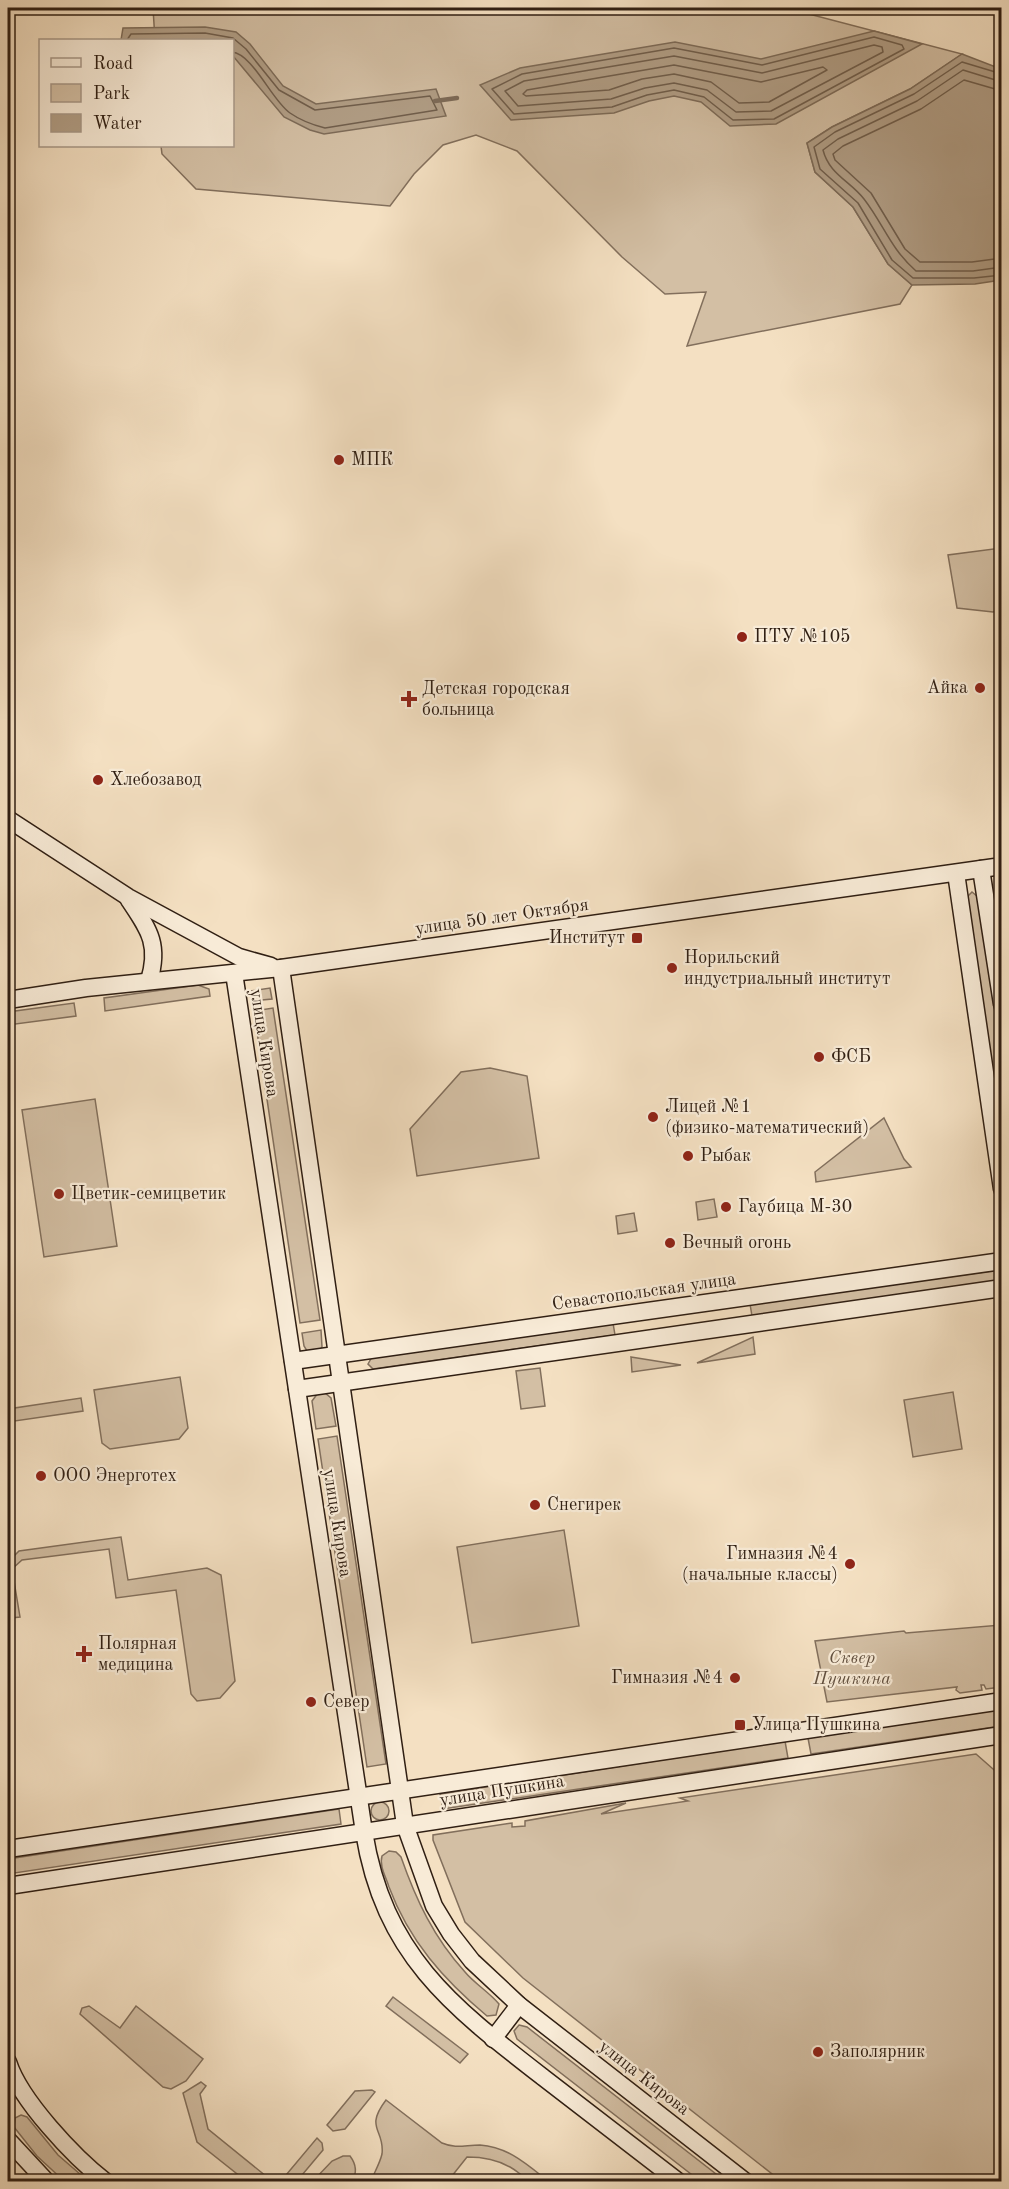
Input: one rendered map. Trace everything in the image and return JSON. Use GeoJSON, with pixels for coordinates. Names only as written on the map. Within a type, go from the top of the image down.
{"type":"FeatureCollection","features":[{"type":"Feature","properties":{"kind":"street"},"geometry":{"type":"LineString","coordinates":[[8,819],[128,897],[239,957],[281,968]]}},
{"type":"Feature","properties":{"kind":"street","name":"улица 50 лет Октября"},"geometry":{"type":"LineString","coordinates":[[8,1000],[149,981],[281,968],[1002,866]]}},
{"type":"Feature","properties":{"kind":"street"},"geometry":{"type":"LineString","coordinates":[[981,869],[1002,1004]]}},
{"type":"Feature","properties":{"kind":"street"},"geometry":{"type":"LineString","coordinates":[[956,873],[1002,1190]]}},
{"type":"Feature","properties":{"kind":"street"},"geometry":{"type":"LineString","coordinates":[[128,897],[154,943],[154,963],[149,981]]}},
{"type":"Feature","properties":{"kind":"street","name":"улица Кирова"},"geometry":{"type":"LineString","coordinates":[[281,968],[405,1825],[434,1906],[451,1935],[472,1961],[519,2005],[746,2181]]}},
{"type":"Feature","properties":{"kind":"street","name":"улица Кирова"},"geometry":{"type":"LineString","coordinates":[[234,973],[364,1832],[376,1887],[393,1926],[412,1958],[437,1989],[493,2039],[679,2181]]}},
{"type":"Feature","properties":{"kind":"street","name":"Севастопольская улица"},"geometry":{"type":"LineString","coordinates":[[293,1361],[1002,1261]]}},
{"type":"Feature","properties":{"kind":"street"},"geometry":{"type":"LineString","coordinates":[[297,1389],[1002,1288]]}},
{"type":"Feature","properties":{"kind":"street"},"geometry":{"type":"LineString","coordinates":[[739,1298],[743,1325]]}},
{"type":"Feature","properties":{"kind":"street"},"geometry":{"type":"LineString","coordinates":[[619,1315],[622,1342]]}},
{"type":"Feature","properties":{"kind":"street","name":"улица Пушкина"},"geometry":{"type":"LineString","coordinates":[[8,1849],[1002,1701]]}},
{"type":"Feature","properties":{"kind":"street","name":"улица Пушкина"},"geometry":{"type":"LineString","coordinates":[[8,1886],[1002,1735]]}},
{"type":"Feature","properties":{"kind":"street"},"geometry":{"type":"LineString","coordinates":[[493,2039],[519,2005]]}},
{"type":"Feature","properties":{"kind":"street"},"geometry":{"type":"LineString","coordinates":[[8,2062],[12,2085],[87,2167],[106,2181]]}},
{"type":"Feature","properties":{"kind":"street"},"geometry":{"type":"LineString","coordinates":[[8,2140],[47,2181]]}},
{"type":"Feature","properties":{"kind":"green space"},"geometry":{"type":"Polygon","coordinates":[[[153,8],[786,8],[962,54],[910,89],[832,127],[807,143],[815,172],[853,207],[888,264],[912,285],[900,304],[687,346],[706,292],[665,294],[622,257],[517,151],[476,135],[443,145],[414,174],[390,206],[196,189],[162,154],[161,147],[234,147],[234,39],[155,39],[153,8]]]}},
{"type":"Feature","properties":{"kind":"green space"},"geometry":{"type":"Polygon","coordinates":[[[1001,548],[1001,609],[993,612],[957,608],[948,555],[1001,548]]]}},
{"type":"Feature","properties":{"kind":"green space"},"geometry":{"type":"Polygon","coordinates":[[[972,892],[978,897],[1001,1054],[1001,1138],[967,897],[972,892]]]}},
{"type":"Feature","properties":{"kind":"green space"},"geometry":{"type":"Polygon","coordinates":[[[198,985],[209,989],[210,996],[105,1011],[104,998],[198,985]]]}},
{"type":"Feature","properties":{"kind":"green space"},"geometry":{"type":"Polygon","coordinates":[[[270,988],[272,999],[252,1001],[251,991],[270,988]]]}},
{"type":"Feature","properties":{"kind":"green space"},"geometry":{"type":"Polygon","coordinates":[[[74,1003],[76,1016],[8,1025],[8,1012],[74,1003]]]}},
{"type":"Feature","properties":{"kind":"green space"},"geometry":{"type":"Polygon","coordinates":[[[273,1008],[320,1320],[300,1323],[254,1011],[273,1008]]]}},
{"type":"Feature","properties":{"kind":"green space"},"geometry":{"type":"Polygon","coordinates":[[[490,1068],[527,1076],[539,1158],[417,1176],[410,1129],[461,1072],[490,1068]]]}},
{"type":"Feature","properties":{"kind":"green space","name":"Цветик-семицветик"},"geometry":{"type":"Polygon","coordinates":[[[95,1099],[117,1246],[44,1257],[22,1110],[95,1099]]]}},
{"type":"Feature","properties":{"kind":"green space"},"geometry":{"type":"Polygon","coordinates":[[[884,1118],[904,1159],[911,1167],[816,1182],[815,1172],[884,1118]]]}},
{"type":"Feature","properties":{"kind":"green space"},"geometry":{"type":"Polygon","coordinates":[[[714,1199],[717,1217],[698,1220],[696,1202],[714,1199]]]}},
{"type":"Feature","properties":{"kind":"green space"},"geometry":{"type":"Polygon","coordinates":[[[634,1213],[637,1231],[618,1234],[616,1216],[634,1213]]]}},
{"type":"Feature","properties":{"kind":"green space"},"geometry":{"type":"Polygon","coordinates":[[[999,1270],[1001,1280],[752,1316],[750,1304],[999,1270]]]}},
{"type":"Feature","properties":{"kind":"green space"},"geometry":{"type":"Polygon","coordinates":[[[613,1323],[615,1335],[373,1369],[368,1364],[372,1357],[613,1323]]]}},
{"type":"Feature","properties":{"kind":"green space"},"geometry":{"type":"Polygon","coordinates":[[[321,1330],[322,1347],[320,1350],[307,1351],[302,1333],[321,1330]]]}},
{"type":"Feature","properties":{"kind":"green space"},"geometry":{"type":"Polygon","coordinates":[[[753,1337],[755,1354],[697,1363],[753,1337]]]}},
{"type":"Feature","properties":{"kind":"green space"},"geometry":{"type":"Polygon","coordinates":[[[631,1357],[681,1365],[632,1372],[631,1357]]]}},
{"type":"Feature","properties":{"kind":"green space"},"geometry":{"type":"Polygon","coordinates":[[[540,1368],[545,1406],[521,1409],[516,1371],[540,1368]]]}},
{"type":"Feature","properties":{"kind":"green space"},"geometry":{"type":"Polygon","coordinates":[[[180,1377],[188,1428],[179,1439],[110,1449],[102,1443],[94,1390],[180,1377]]]}},
{"type":"Feature","properties":{"kind":"green space"},"geometry":{"type":"Polygon","coordinates":[[[953,1392],[962,1449],[913,1457],[904,1400],[953,1392]]]}},
{"type":"Feature","properties":{"kind":"green space"},"geometry":{"type":"Polygon","coordinates":[[[318,1393],[325,1393],[331,1398],[336,1426],[316,1429],[312,1401],[318,1393]]]}},
{"type":"Feature","properties":{"kind":"green space"},"geometry":{"type":"Polygon","coordinates":[[[81,1398],[83,1411],[8,1422],[8,1409],[81,1398]]]}},
{"type":"Feature","properties":{"kind":"green space"},"geometry":{"type":"Polygon","coordinates":[[[337,1436],[386,1764],[367,1767],[318,1439],[337,1436]]]}},
{"type":"Feature","properties":{"kind":"green space"},"geometry":{"type":"Polygon","coordinates":[[[564,1530],[579,1626],[472,1643],[457,1547],[564,1530]]]}},
{"type":"Feature","properties":{"kind":"green space"},"geometry":{"type":"Polygon","coordinates":[[[121,1537],[128,1580],[207,1568],[221,1575],[235,1681],[220,1698],[197,1701],[191,1694],[176,1590],[116,1598],[109,1549],[22,1560],[12,1569],[20,1617],[11,1618],[8,1562],[19,1551],[121,1537]]]}},
{"type":"Feature","properties":{"kind":"green space","name":"Сквер Пушкина"},"geometry":{"type":"Polygon","coordinates":[[[1001,1625],[1001,1687],[986,1689],[984,1685],[981,1685],[982,1690],[960,1693],[956,1690],[957,1687],[827,1702],[815,1641],[904,1631],[906,1633],[1001,1625]]]}},
{"type":"Feature","properties":{"kind":"green space"},"geometry":{"type":"Polygon","coordinates":[[[1001,1708],[1001,1726],[811,1754],[808,1738],[1001,1708]]]}},
{"type":"Feature","properties":{"kind":"green space"},"geometry":{"type":"Polygon","coordinates":[[[785,1741],[788,1758],[443,1809],[440,1794],[785,1741]]]}},
{"type":"Feature","properties":{"kind":"green space","name":"Заполярник"},"geometry":{"type":"Polygon","coordinates":[[[976,1754],[1001,1776],[1001,2181],[781,2181],[523,1978],[465,1922],[433,1840],[433,1835],[512,1823],[512,1827],[525,1826],[525,1821],[626,1803],[601,1814],[688,1801],[680,1798],[976,1754]]]}},
{"type":"Feature","properties":{"kind":"green space"},"geometry":{"type":"Polygon","coordinates":[[[380,1802],[386,1805],[389,1811],[386,1817],[380,1820],[374,1817],[371,1811],[374,1805],[380,1802]]]}},
{"type":"Feature","properties":{"kind":"green space"},"geometry":{"type":"Polygon","coordinates":[[[339,1809],[341,1824],[8,1874],[8,1859],[339,1809]]]}},
{"type":"Feature","properties":{"kind":"green space"},"geometry":{"type":"Polygon","coordinates":[[[389,1851],[396,1852],[401,1857],[420,1903],[444,1946],[469,1976],[499,2004],[496,2015],[487,2016],[471,2002],[442,1974],[417,1942],[397,1907],[383,1872],[382,1856],[389,1851]]]}},
{"type":"Feature","properties":{"kind":"green space"},"geometry":{"type":"Polygon","coordinates":[[[393,1997],[468,2054],[460,2063],[386,2006],[393,1997]]]}},
{"type":"Feature","properties":{"kind":"green space"},"geometry":{"type":"Polygon","coordinates":[[[89,2006],[120,2028],[136,2006],[203,2059],[186,2081],[171,2089],[163,2087],[80,2014],[82,2008],[89,2006]]]}},
{"type":"Feature","properties":{"kind":"green space"},"geometry":{"type":"Polygon","coordinates":[[[519,2025],[527,2027],[725,2181],[700,2181],[517,2039],[514,2031],[519,2025]]]}},
{"type":"Feature","properties":{"kind":"green space"},"geometry":{"type":"Polygon","coordinates":[[[201,2082],[206,2086],[200,2094],[208,2129],[272,2181],[246,2181],[197,2142],[183,2093],[201,2082]]]}},
{"type":"Feature","properties":{"kind":"green space"},"geometry":{"type":"Polygon","coordinates":[[[372,2090],[375,2092],[345,2129],[333,2131],[327,2125],[355,2091],[372,2090]]]}},
{"type":"Feature","properties":{"kind":"green space"},"geometry":{"type":"Polygon","coordinates":[[[386,2100],[442,2143],[452,2146],[480,2145],[498,2149],[521,2160],[543,2177],[539,2181],[531,2180],[500,2162],[467,2157],[448,2181],[371,2181],[382,2154],[381,2139],[376,2123],[386,2100]]]}},
{"type":"Feature","properties":{"kind":"green space"},"geometry":{"type":"Polygon","coordinates":[[[21,2115],[27,2117],[58,2155],[88,2181],[64,2181],[37,2156],[14,2127],[15,2118],[21,2115]]]}},
{"type":"Feature","properties":{"kind":"green space"},"geometry":{"type":"Polygon","coordinates":[[[317,2138],[322,2143],[323,2150],[297,2181],[281,2181],[317,2138]]]}},
{"type":"Feature","properties":{"kind":"green space"},"geometry":{"type":"Polygon","coordinates":[[[343,2156],[350,2156],[354,2162],[355,2172],[352,2181],[313,2181],[332,2161],[343,2156]]]}},
{"type":"Feature","properties":{"kind":"water"},"geometry":{"type":"Polygon","coordinates":[[[205,27],[236,32],[250,44],[283,86],[316,104],[436,89],[446,116],[324,134],[284,117],[234,57],[234,39],[121,39],[123,28],[205,27]]]}},
{"type":"Feature","properties":{"kind":"water"},"geometry":{"type":"Polygon","coordinates":[[[874,31],[922,44],[776,124],[730,126],[701,102],[674,96],[649,101],[614,113],[511,120],[480,85],[520,68],[675,42],[761,59],[874,31]]]}},
{"type":"Feature","properties":{"kind":"water"},"geometry":{"type":"Polygon","coordinates":[[[962,54],[1001,69],[1001,280],[975,284],[912,285],[888,264],[853,207],[815,172],[807,143],[832,127],[910,89],[962,54]]]}},
{"type":"Feature","properties":{"kind":"waterway"},"geometry":{"type":"LineString","coordinates":[[435,101],[457,98]]}},
{"type":"Feature","properties":{"kind":"place","name":"МПК"},"geometry":{"type":"Point","coordinates":[339,460]}},
{"type":"Feature","properties":{"kind":"place","name":"ПТУ №105"},"geometry":{"type":"Point","coordinates":[742,637]}},
{"type":"Feature","properties":{"kind":"place","name":"Айка"},"geometry":{"type":"Point","coordinates":[980,688]}},
{"type":"Feature","properties":{"kind":"place","name":"Детская городская больница"},"geometry":{"type":"Point","coordinates":[409,699]}},
{"type":"Feature","properties":{"kind":"place","name":"Хлебозавод"},"geometry":{"type":"Point","coordinates":[98,780]}},
{"type":"Feature","properties":{"kind":"place","name":"Институт"},"geometry":{"type":"Point","coordinates":[637,938]}},
{"type":"Feature","properties":{"kind":"place","name":"Норильский индустриальный институт"},"geometry":{"type":"Point","coordinates":[672,968]}},
{"type":"Feature","properties":{"kind":"place","name":"ФСБ"},"geometry":{"type":"Point","coordinates":[819,1057]}},
{"type":"Feature","properties":{"kind":"place","name":"Лицей №1 (физико-математический)"},"geometry":{"type":"Point","coordinates":[653,1117]}},
{"type":"Feature","properties":{"kind":"place","name":"Рыбак"},"geometry":{"type":"Point","coordinates":[688,1156]}},
{"type":"Feature","properties":{"kind":"place","name":"Цветик-семицветик"},"geometry":{"type":"Point","coordinates":[59,1194]}},
{"type":"Feature","properties":{"kind":"place","name":"Гаубица М-30"},"geometry":{"type":"Point","coordinates":[726,1207]}},
{"type":"Feature","properties":{"kind":"place","name":"Вечный огонь"},"geometry":{"type":"Point","coordinates":[670,1243]}},
{"type":"Feature","properties":{"kind":"place","name":"ООО Энерготех"},"geometry":{"type":"Point","coordinates":[41,1476]}},
{"type":"Feature","properties":{"kind":"place","name":"Снегирек"},"geometry":{"type":"Point","coordinates":[535,1505]}},
{"type":"Feature","properties":{"kind":"place","name":"Гимназия №4 (начальные классы)"},"geometry":{"type":"Point","coordinates":[850,1564]}},
{"type":"Feature","properties":{"kind":"place","name":"Полярная медицина"},"geometry":{"type":"Point","coordinates":[84,1654]}},
{"type":"Feature","properties":{"kind":"place","name":"Гимназия №4"},"geometry":{"type":"Point","coordinates":[735,1678]}},
{"type":"Feature","properties":{"kind":"place","name":"Север"},"geometry":{"type":"Point","coordinates":[311,1702]}},
{"type":"Feature","properties":{"kind":"place","name":"Улица Пушкина"},"geometry":{"type":"Point","coordinates":[740,1725]}},
{"type":"Feature","properties":{"kind":"place","name":"Заполярник"},"geometry":{"type":"Point","coordinates":[818,2052]}}]}
